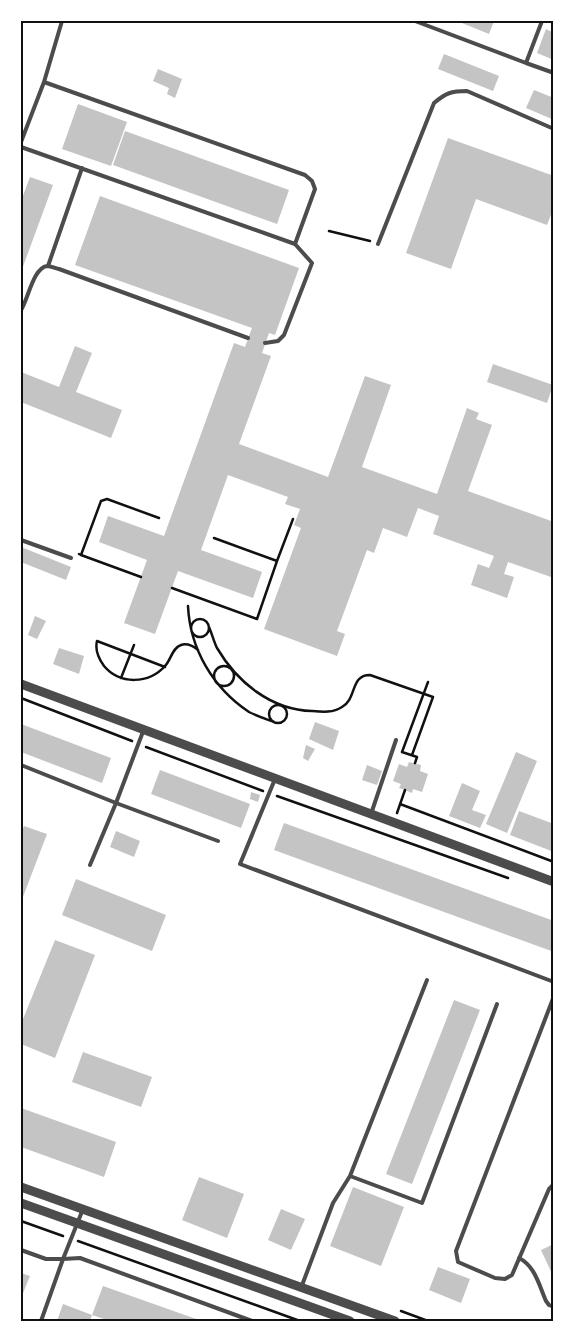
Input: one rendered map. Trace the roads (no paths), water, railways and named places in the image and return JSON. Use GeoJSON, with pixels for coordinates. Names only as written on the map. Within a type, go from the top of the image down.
{"type":"FeatureCollection","features":[{"type":"Feature","properties":{"kind":"street"},"geometry":{"type":"LineString","coordinates":[[21,684],[554,882]]}},
{"type":"Feature","properties":{"kind":"street"},"geometry":{"type":"LineString","coordinates":[[21,1187],[395,1321]]}},
{"type":"Feature","properties":{"kind":"street"},"geometry":{"type":"LineString","coordinates":[[21,1203],[350,1321]]}},
{"type":"Feature","properties":{"kind":"lane"},"geometry":{"type":"LineString","coordinates":[[21,142],[44,82],[62,21]]}},
{"type":"Feature","properties":{"kind":"lane"},"geometry":{"type":"LineString","coordinates":[[415,21],[554,74]]}},
{"type":"Feature","properties":{"kind":"lane"},"geometry":{"type":"LineString","coordinates":[[526,63],[542,21]]}},
{"type":"Feature","properties":{"kind":"lane"},"geometry":{"type":"LineString","coordinates":[[44,82],[306,175],[312,181],[315,189],[295,244]]}},
{"type":"Feature","properties":{"kind":"lane"},"geometry":{"type":"LineString","coordinates":[[378,244],[434,103],[443,95],[453,91],[467,91],[554,129]]}},
{"type":"Feature","properties":{"kind":"lane"},"geometry":{"type":"LineString","coordinates":[[21,147],[295,244],[312,263],[284,335],[278,341],[265,343]]}},
{"type":"Feature","properties":{"kind":"lane"},"geometry":{"type":"LineString","coordinates":[[48,266],[82,168]]}},
{"type":"Feature","properties":{"kind":"lane"},"geometry":{"type":"LineString","coordinates":[[21,310],[34,278],[41,268],[48,266],[248,338]]}},
{"type":"Feature","properties":{"kind":"lane"},"geometry":{"type":"LineString","coordinates":[[21,540],[70,558]]}},
{"type":"Feature","properties":{"kind":"lane"},"geometry":{"type":"LineString","coordinates":[[90,866],[144,730]]}},
{"type":"Feature","properties":{"kind":"lane"},"geometry":{"type":"LineString","coordinates":[[371,814],[396,740]]}},
{"type":"Feature","properties":{"kind":"lane"},"geometry":{"type":"LineString","coordinates":[[21,765],[218,841]]}},
{"type":"Feature","properties":{"kind":"lane"},"geometry":{"type":"LineString","coordinates":[[275,779],[240,864],[554,982]]}},
{"type":"Feature","properties":{"kind":"lane"},"geometry":{"type":"LineString","coordinates":[[301,1288],[333,1203],[350,1176],[427,980]]}},
{"type":"Feature","properties":{"kind":"lane"},"geometry":{"type":"LineString","coordinates":[[554,996],[456,1252],[458,1262],[496,1278],[505,1279],[512,1275],[549,1189],[554,1184]]}},
{"type":"Feature","properties":{"kind":"lane"},"geometry":{"type":"LineString","coordinates":[[350,1176],[422,1203],[497,1004]]}},
{"type":"Feature","properties":{"kind":"lane"},"geometry":{"type":"LineString","coordinates":[[40,1321],[82,1209]]}},
{"type":"Feature","properties":{"kind":"lane"},"geometry":{"type":"LineString","coordinates":[[21,1250],[46,1259],[80,1258],[252,1321]]}},
{"type":"Feature","properties":{"kind":"lane"},"geometry":{"type":"LineString","coordinates":[[520,1258],[532,1268],[546,1301],[549,1306],[554,1308]]}}]}
